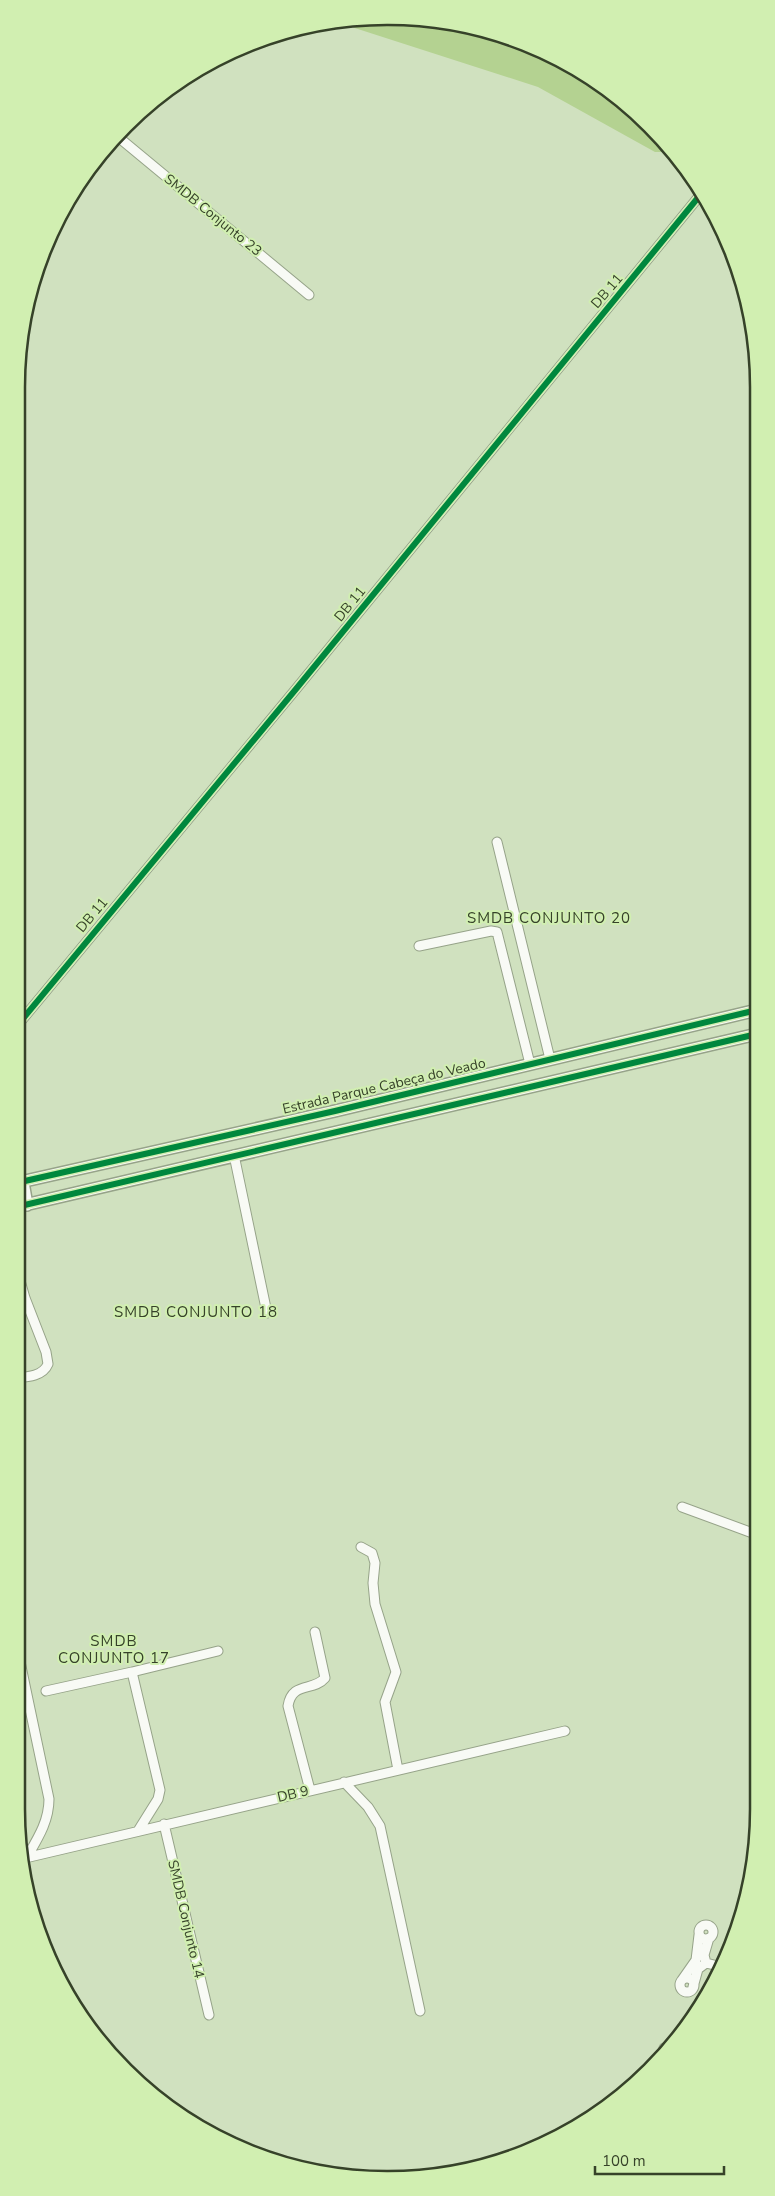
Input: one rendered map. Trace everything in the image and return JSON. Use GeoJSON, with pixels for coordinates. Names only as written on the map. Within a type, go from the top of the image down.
{"type":"FeatureCollection","features":[{"type":"Feature","properties":{"kind":"main road","name":"Estrada Parque Cabeça do Veado"},"geometry":{"type":"LineString","coordinates":[[25,1181],[335,1111],[750,1012]]}},
{"type":"Feature","properties":{"kind":"main road"},"geometry":{"type":"LineString","coordinates":[[25,1205],[750,1036]]}},
{"type":"Feature","properties":{"kind":"street","name":"SMDB Conjunto 23"},"geometry":{"type":"LineString","coordinates":[[122,141],[309,295]]}},
{"type":"Feature","properties":{"kind":"street","name":"DB 11"},"geometry":{"type":"LineString","coordinates":[[25,1016],[265,727],[697,199]]}},
{"type":"Feature","properties":{"kind":"street"},"geometry":{"type":"LineString","coordinates":[[497,842],[550,1059]]}},
{"type":"Feature","properties":{"kind":"street"},"geometry":{"type":"LineString","coordinates":[[419,946],[491,930],[497,932],[530,1064]]}},
{"type":"Feature","properties":{"kind":"street"},"geometry":{"type":"LineString","coordinates":[[234,1155],[267,1313]]}},
{"type":"Feature","properties":{"kind":"street"},"geometry":{"type":"LineString","coordinates":[[25,1307],[46,1352],[48,1364],[46,1368],[36,1375],[25,1377]]}},
{"type":"Feature","properties":{"kind":"street"},"geometry":{"type":"LineString","coordinates":[[682,1507],[750,1532]]}},
{"type":"Feature","properties":{"kind":"street"},"geometry":{"type":"LineString","coordinates":[[361,1547],[372,1553],[375,1563],[374,1598],[396,1672],[385,1702],[398,1770]]}},
{"type":"Feature","properties":{"kind":"street"},"geometry":{"type":"LineString","coordinates":[[310,1790],[288,1706],[289,1698],[294,1691],[305,1686],[320,1684],[325,1678],[315,1632]]}},
{"type":"Feature","properties":{"kind":"street"},"geometry":{"type":"LineString","coordinates":[[46,1691],[218,1651]]}},
{"type":"Feature","properties":{"kind":"street"},"geometry":{"type":"LineString","coordinates":[[132,1672],[160,1790],[158,1799],[138,1831]]}},
{"type":"Feature","properties":{"kind":"street"},"geometry":{"type":"LineString","coordinates":[[25,1685],[49,1799],[49,1811],[44,1828],[28,1852]]}},
{"type":"Feature","properties":{"kind":"street","name":"DB 9"},"geometry":{"type":"LineString","coordinates":[[28,1857],[565,1731]]}},
{"type":"Feature","properties":{"kind":"street"},"geometry":{"type":"LineString","coordinates":[[344,1782],[368,1807],[380,1826],[420,2011]]}},
{"type":"Feature","properties":{"kind":"street","name":"SMDB Conjunto 14"},"geometry":{"type":"LineString","coordinates":[[164,1824],[209,2015]]}},
{"type":"Feature","properties":{"kind":"street"},"geometry":{"type":"LineString","coordinates":[[700,1935],[705,1939],[709,1938],[704,1955],[706,1963],[698,1969],[693,1987],[691,1980],[686,1978],[682,1980],[696,1960],[700,1935]]}},
{"type":"Feature","properties":{"kind":"street"},"geometry":{"type":"LineString","coordinates":[[706,1963],[715,1965]]}},
{"type":"Feature","properties":{"kind":"green space"},"geometry":{"type":"Polygon","coordinates":[[[388,25],[435,28],[481,37],[504,44],[548,62],[589,86],[627,115],[663,152],[655,152],[538,87],[352,27],[388,25]]]}},
{"type":"Feature","properties":{"kind":"cycle path"},"geometry":{"type":"LineString","coordinates":[[25,1016],[296,689],[697,199]]}},
{"type":"Feature","properties":{"kind":"cycle path"},"geometry":{"type":"LineString","coordinates":[[25,1181],[335,1111],[750,1012]]}},
{"type":"Feature","properties":{"kind":"cycle path"},"geometry":{"type":"LineString","coordinates":[[25,1205],[750,1036]]}},
{"type":"Feature","properties":{"kind":"district","name":"SMDB CONJUNTO 20"},"geometry":{"type":"Point","coordinates":[549,918]}},
{"type":"Feature","properties":{"kind":"district","name":"SMDB CONJUNTO 18"},"geometry":{"type":"Point","coordinates":[196,1312]}},
{"type":"Feature","properties":{"kind":"district","name":"SMDB CONJUNTO 17"},"geometry":{"type":"Point","coordinates":[114,1650]}}]}
